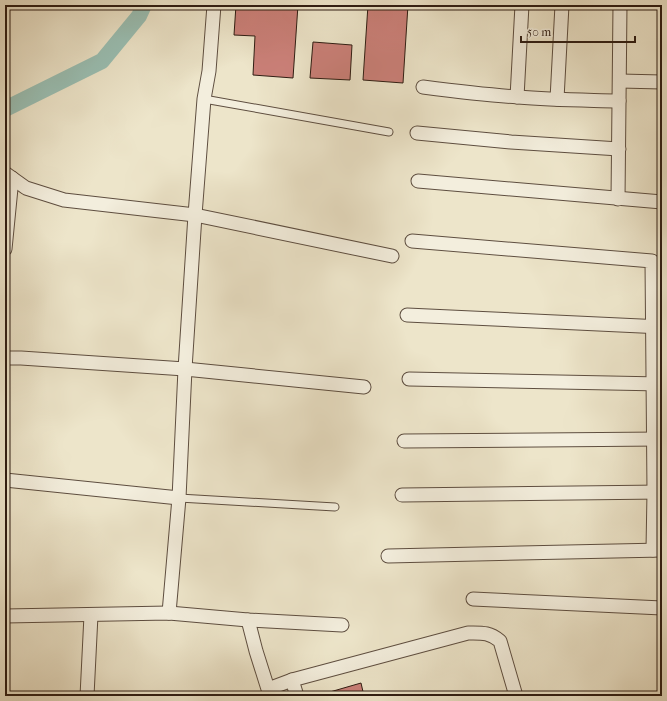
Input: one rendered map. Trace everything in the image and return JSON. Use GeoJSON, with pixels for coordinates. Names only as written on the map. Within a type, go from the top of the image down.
{"type":"FeatureCollection","features":[{"type":"Feature","properties":{"kind":"street"},"geometry":{"type":"LineString","coordinates":[[169,613],[179,498],[185,369],[195,215],[214,5]]}},
{"type":"Feature","properties":{"kind":"street"},"geometry":{"type":"LineString","coordinates":[[517,97],[522,5]]}},
{"type":"Feature","properties":{"kind":"street"},"geometry":{"type":"LineString","coordinates":[[557,99],[562,5]]}},
{"type":"Feature","properties":{"kind":"street"},"geometry":{"type":"LineString","coordinates":[[618,199],[620,5]]}},
{"type":"Feature","properties":{"kind":"street"},"geometry":{"type":"LineString","coordinates":[[620,81],[662,82]]}},
{"type":"Feature","properties":{"kind":"street"},"geometry":{"type":"LineString","coordinates":[[423,87],[517,97],[619,101]]}},
{"type":"Feature","properties":{"kind":"street"},"geometry":{"type":"LineString","coordinates":[[417,133],[511,142],[619,149]]}},
{"type":"Feature","properties":{"kind":"street"},"geometry":{"type":"LineString","coordinates":[[9,176],[26,188],[64,200],[195,215],[392,256]]}},
{"type":"Feature","properties":{"kind":"street"},"geometry":{"type":"LineString","coordinates":[[5,249],[9,176]]}},
{"type":"Feature","properties":{"kind":"street"},"geometry":{"type":"LineString","coordinates":[[418,181],[662,202]]}},
{"type":"Feature","properties":{"kind":"street"},"geometry":{"type":"LineString","coordinates":[[388,556],[658,550],[657,261],[412,241]]}},
{"type":"Feature","properties":{"kind":"street"},"geometry":{"type":"LineString","coordinates":[[407,315],[657,327]]}},
{"type":"Feature","properties":{"kind":"street"},"geometry":{"type":"LineString","coordinates":[[5,358],[29,358],[185,369],[364,387]]}},
{"type":"Feature","properties":{"kind":"street"},"geometry":{"type":"LineString","coordinates":[[409,379],[657,384]]}},
{"type":"Feature","properties":{"kind":"street"},"geometry":{"type":"LineString","coordinates":[[404,440],[658,439]]}},
{"type":"Feature","properties":{"kind":"street"},"geometry":{"type":"LineString","coordinates":[[5,480],[179,498]]}},
{"type":"Feature","properties":{"kind":"street"},"geometry":{"type":"LineString","coordinates":[[402,495],[658,492]]}},
{"type":"Feature","properties":{"kind":"street"},"geometry":{"type":"LineString","coordinates":[[473,599],[662,608]]}},
{"type":"Feature","properties":{"kind":"street"},"geometry":{"type":"LineString","coordinates":[[5,616],[169,613],[248,620],[342,625]]}},
{"type":"Feature","properties":{"kind":"street"},"geometry":{"type":"LineString","coordinates":[[87,696],[91,614]]}},
{"type":"Feature","properties":{"kind":"street"},"geometry":{"type":"LineString","coordinates":[[248,620],[268,689],[292,680],[468,633],[483,632],[500,641],[516,696]]}},
{"type":"Feature","properties":{"kind":"street"},"geometry":{"type":"LineString","coordinates":[[292,680],[297,696]]}},
{"type":"Feature","properties":{"kind":"lane"},"geometry":{"type":"LineString","coordinates":[[205,93],[389,132]]}},
{"type":"Feature","properties":{"kind":"lane"},"geometry":{"type":"LineString","coordinates":[[179,498],[335,507]]}},
{"type":"Feature","properties":{"kind":"building"},"geometry":{"type":"Polygon","coordinates":[[[236,5],[298,5],[293,78],[253,75],[255,36],[234,35],[236,5]]]}},
{"type":"Feature","properties":{"kind":"building"},"geometry":{"type":"Polygon","coordinates":[[[368,5],[408,5],[403,83],[363,80],[368,5]]]}},
{"type":"Feature","properties":{"kind":"building"},"geometry":{"type":"Polygon","coordinates":[[[313,42],[352,45],[350,80],[310,78],[313,42]]]}},
{"type":"Feature","properties":{"kind":"building"},"geometry":{"type":"Polygon","coordinates":[[[361,683],[364,696],[316,696],[361,683]]]}},
{"type":"Feature","properties":{"kind":"waterway"},"geometry":{"type":"LineString","coordinates":[[5,109],[102,61],[139,16],[144,5]]}}]}
